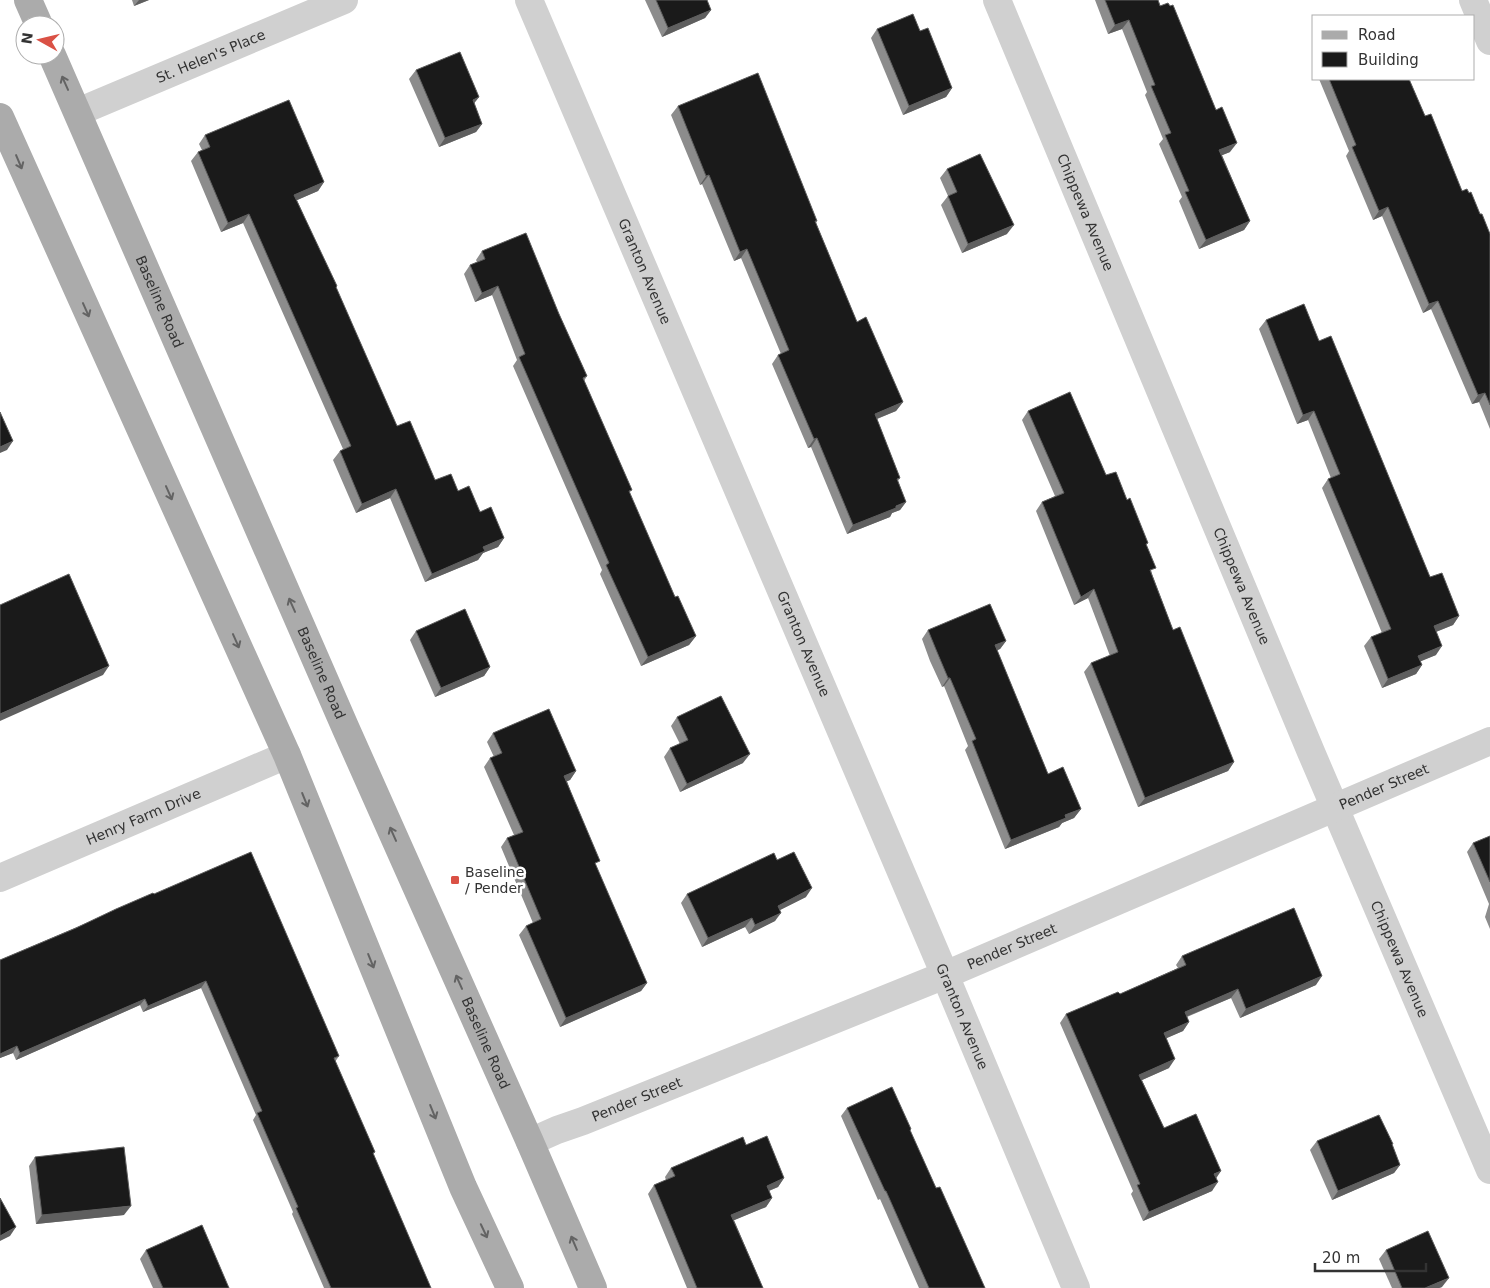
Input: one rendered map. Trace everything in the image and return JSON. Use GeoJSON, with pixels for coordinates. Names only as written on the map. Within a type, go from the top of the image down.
{"type":"FeatureCollection","features":[{"type":"Feature","properties":{"kind":"main road"},"geometry":{"type":"LineString","coordinates":[[28,0],[35,15]]}},
{"type":"Feature","properties":{"kind":"main road","name":"Baseline Road"},"geometry":{"type":"LineString","coordinates":[[57,65],[346,729],[593,1288]]}},
{"type":"Feature","properties":{"kind":"main road"},"geometry":{"type":"LineString","coordinates":[[0,117],[287,755],[463,1187],[510,1288]]}},
{"type":"Feature","properties":{"kind":"street","name":"St. Helen's Place"},"geometry":{"type":"LineString","coordinates":[[78,112],[344,0]]}},
{"type":"Feature","properties":{"kind":"street","name":"Granton Avenue"},"geometry":{"type":"LineString","coordinates":[[529,0],[945,975],[1076,1288]]}},
{"type":"Feature","properties":{"kind":"street","name":"Chippewa Avenue"},"geometry":{"type":"LineString","coordinates":[[997,0],[1335,808],[1490,1170]]}},
{"type":"Feature","properties":{"kind":"street"},"geometry":{"type":"LineString","coordinates":[[1473,0],[1490,41]]}},
{"type":"Feature","properties":{"kind":"street","name":"Pender Street"},"geometry":{"type":"LineString","coordinates":[[530,1142],[945,975],[1490,741]]}},
{"type":"Feature","properties":{"kind":"street","name":"Henry Farm Drive"},"geometry":{"type":"LineString","coordinates":[[0,878],[287,755]]}},
{"type":"Feature","properties":{"kind":"building"},"geometry":{"type":"Polygon","coordinates":[[[656,0],[707,0],[711,10],[668,28],[656,0]]]}},
{"type":"Feature","properties":{"kind":"building"},"geometry":{"type":"Polygon","coordinates":[[[1105,0],[1158,0],[1160,6],[1168,3],[1170,6],[1173,5],[1216,110],[1222,107],[1237,143],[1219,150],[1250,221],[1206,240],[1185,192],[1189,191],[1165,135],[1171,133],[1151,86],[1155,85],[1129,20],[1115,25],[1105,0]]]}},
{"type":"Feature","properties":{"kind":"building"},"geometry":{"type":"Polygon","coordinates":[[[913,14],[920,31],[928,28],[952,88],[909,106],[877,29],[913,14]]]}},
{"type":"Feature","properties":{"kind":"building"},"geometry":{"type":"Polygon","coordinates":[[[460,52],[479,97],[473,100],[482,124],[445,138],[416,70],[460,52]]]}},
{"type":"Feature","properties":{"kind":"building"},"geometry":{"type":"Polygon","coordinates":[[[758,73],[817,221],[815,221],[857,322],[866,317],[903,402],[875,414],[900,478],[897,479],[906,502],[896,506],[896,508],[853,525],[817,438],[814,439],[778,355],[789,350],[747,249],[740,252],[709,175],[706,176],[678,106],[758,73]]]}},
{"type":"Feature","properties":{"kind":"building"},"geometry":{"type":"Polygon","coordinates":[[[1329,80],[1409,80],[1425,116],[1431,114],[1462,191],[1467,189],[1469,193],[1471,192],[1490,234],[1490,405],[1485,393],[1478,395],[1438,301],[1429,304],[1388,207],[1379,211],[1352,147],[1356,145],[1329,80]]]}},
{"type":"Feature","properties":{"kind":"building"},"geometry":{"type":"Polygon","coordinates":[[[289,100],[324,182],[294,195],[337,286],[397,426],[410,421],[435,480],[451,474],[458,491],[469,486],[480,512],[491,507],[504,538],[483,547],[485,551],[432,574],[396,489],[362,504],[340,451],[351,446],[249,214],[228,223],[198,152],[210,147],[205,135],[289,100]]]}},
{"type":"Feature","properties":{"kind":"building"},"geometry":{"type":"Polygon","coordinates":[[[980,154],[1014,225],[968,244],[948,196],[957,192],[947,169],[980,154]]]}},
{"type":"Feature","properties":{"kind":"building"},"geometry":{"type":"Polygon","coordinates":[[[526,233],[587,376],[583,378],[632,490],[629,491],[675,597],[678,596],[696,636],[648,657],[606,565],[609,563],[519,357],[525,354],[498,286],[482,293],[470,265],[485,259],[482,251],[526,233]]]}},
{"type":"Feature","properties":{"kind":"building"},"geometry":{"type":"Polygon","coordinates":[[[1304,304],[1319,341],[1331,336],[1430,577],[1442,573],[1459,616],[1434,626],[1442,646],[1418,656],[1422,665],[1388,679],[1371,637],[1391,629],[1328,479],[1340,474],[1314,411],[1303,415],[1266,320],[1304,304]]]}},
{"type":"Feature","properties":{"kind":"building"},"geometry":{"type":"Polygon","coordinates":[[[1070,392],[1106,475],[1116,472],[1127,500],[1130,498],[1156,568],[1150,570],[1173,630],[1180,627],[1234,762],[1145,798],[1091,663],[1118,652],[1094,589],[1081,597],[1042,502],[1064,493],[1028,411],[1070,392]]]}},
{"type":"Feature","properties":{"kind":"building"},"geometry":{"type":"Polygon","coordinates":[[[0,412],[13,441],[0,447],[0,412]]]}},
{"type":"Feature","properties":{"kind":"building"},"geometry":{"type":"Polygon","coordinates":[[[69,574],[109,666],[0,714],[0,605],[69,574]]]}},
{"type":"Feature","properties":{"kind":"building"},"geometry":{"type":"Polygon","coordinates":[[[990,604],[1006,641],[995,645],[1048,774],[1063,767],[1081,809],[1065,815],[1066,818],[1011,840],[972,741],[976,739],[928,630],[990,604]]]}},
{"type":"Feature","properties":{"kind":"building"},"geometry":{"type":"Polygon","coordinates":[[[465,609],[490,667],[441,688],[416,631],[465,609]]]}},
{"type":"Feature","properties":{"kind":"building"},"geometry":{"type":"Polygon","coordinates":[[[721,696],[750,754],[687,784],[670,748],[688,740],[677,717],[721,696]]]}},
{"type":"Feature","properties":{"kind":"building"},"geometry":{"type":"Polygon","coordinates":[[[549,709],[576,771],[564,776],[600,861],[595,863],[647,983],[566,1018],[526,926],[541,919],[507,838],[523,832],[490,758],[502,753],[493,733],[549,709]]]}},
{"type":"Feature","properties":{"kind":"building"},"geometry":{"type":"Polygon","coordinates":[[[1490,836],[1490,882],[1473,843],[1490,836]]]}},
{"type":"Feature","properties":{"kind":"building"},"geometry":{"type":"Polygon","coordinates":[[[251,852],[339,1056],[334,1058],[431,1288],[331,1288],[257,1113],[262,1111],[206,981],[148,1006],[145,999],[20,1053],[17,1046],[0,1054],[0,960],[251,852]]]}},
{"type":"Feature","properties":{"kind":"building"},"geometry":{"type":"Polygon","coordinates":[[[794,852],[812,888],[778,906],[781,913],[755,925],[752,918],[708,938],[687,894],[774,853],[777,860],[794,852]]]}},
{"type":"Feature","properties":{"kind":"building"},"geometry":{"type":"Polygon","coordinates":[[[1294,908],[1322,976],[1246,1009],[1238,989],[1185,1012],[1189,1022],[1164,1033],[1175,1059],[1139,1075],[1164,1128],[1196,1114],[1221,1171],[1214,1174],[1218,1182],[1149,1212],[1137,1185],[1140,1184],[1066,1014],[1118,992],[1120,994],[1186,965],[1182,956],[1294,908]]]}},
{"type":"Feature","properties":{"kind":"building"},"geometry":{"type":"Polygon","coordinates":[[[892,1087],[936,1188],[940,1187],[985,1288],[929,1288],[847,1108],[892,1087]]]}},
{"type":"Feature","properties":{"kind":"building"},"geometry":{"type":"Polygon","coordinates":[[[1379,1115],[1393,1144],[1400,1165],[1338,1191],[1317,1141],[1379,1115]]]}},
{"type":"Feature","properties":{"kind":"building"},"geometry":{"type":"Polygon","coordinates":[[[767,1136],[784,1178],[767,1186],[772,1198],[731,1215],[763,1288],[697,1288],[654,1185],[675,1176],[671,1168],[743,1137],[746,1145],[767,1136]]]}},
{"type":"Feature","properties":{"kind":"building"},"geometry":{"type":"Polygon","coordinates":[[[124,1147],[131,1206],[42,1215],[35,1157],[124,1147]]]}},
{"type":"Feature","properties":{"kind":"building"},"geometry":{"type":"Polygon","coordinates":[[[0,1198],[16,1227],[0,1236],[0,1198]]]}},
{"type":"Feature","properties":{"kind":"building"},"geometry":{"type":"Polygon","coordinates":[[[202,1225],[229,1288],[163,1288],[146,1250],[202,1225]]]}},
{"type":"Feature","properties":{"kind":"building"},"geometry":{"type":"Polygon","coordinates":[[[1428,1231],[1449,1278],[1425,1288],[1402,1288],[1386,1250],[1428,1231]]]}},
{"type":"Feature","properties":{"kind":"place","name":"Baseline / Pender"},"geometry":{"type":"Point","coordinates":[455,880]}}]}
